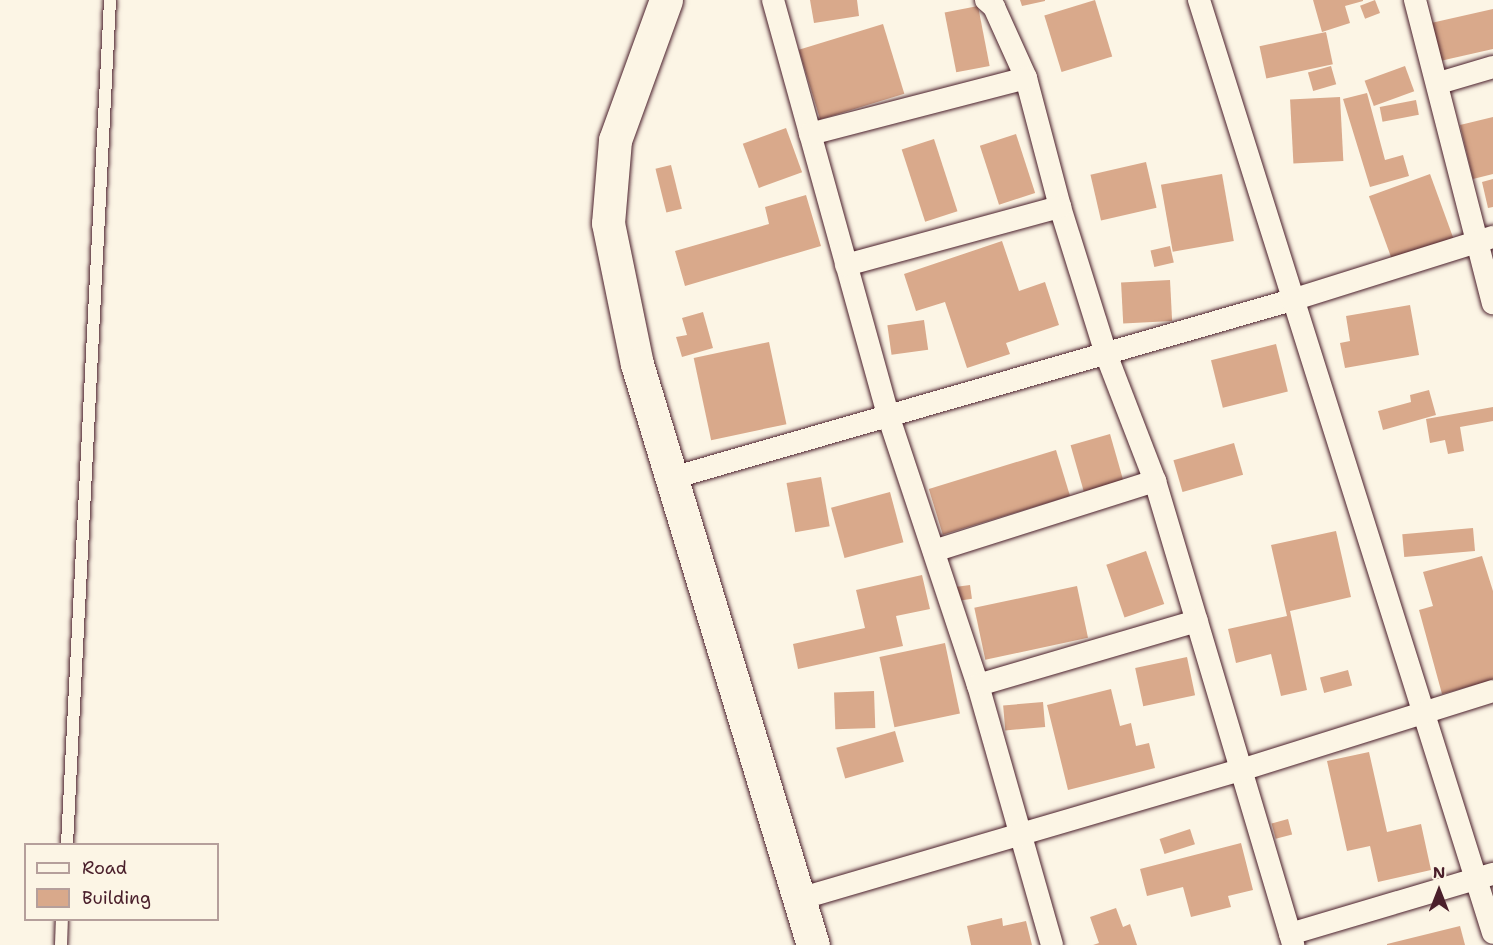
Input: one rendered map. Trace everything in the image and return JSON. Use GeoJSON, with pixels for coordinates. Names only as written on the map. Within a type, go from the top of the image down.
{"type":"FeatureCollection","features":[{"type":"Feature","properties":{"kind":"street"},"geometry":{"type":"LineString","coordinates":[[666,0],[615,141],[608,223],[637,364],[813,945]]}},
{"type":"Feature","properties":{"kind":"street"},"geometry":{"type":"LineString","coordinates":[[773,0],[889,417],[978,686],[1052,945]]}},
{"type":"Feature","properties":{"kind":"street"},"geometry":{"type":"LineString","coordinates":[[986,0],[994,7],[1026,78],[1060,207],[1106,354],[1155,481],[1197,621],[1238,771],[1292,940],[1485,877]]}},
{"type":"Feature","properties":{"kind":"street"},"geometry":{"type":"LineString","coordinates":[[1199,0],[1292,300],[1426,711],[1485,877],[1493,933]]}},
{"type":"Feature","properties":{"kind":"street"},"geometry":{"type":"LineString","coordinates":[[1416,0],[1484,240],[1493,303]]}},
{"type":"Feature","properties":{"kind":"street"},"geometry":{"type":"LineString","coordinates":[[1439,83],[1493,68]]}},
{"type":"Feature","properties":{"kind":"street"},"geometry":{"type":"LineString","coordinates":[[810,134],[1026,78]]}},
{"type":"Feature","properties":{"kind":"street"},"geometry":{"type":"LineString","coordinates":[[846,265],[1060,207]]}},
{"type":"Feature","properties":{"kind":"street"},"geometry":{"type":"LineString","coordinates":[[672,478],[1292,300],[1484,240]]}},
{"type":"Feature","properties":{"kind":"street"},"geometry":{"type":"LineString","coordinates":[[934,551],[1155,481]]}},
{"type":"Feature","properties":{"kind":"street"},"geometry":{"type":"LineString","coordinates":[[978,686],[1197,621]]}},
{"type":"Feature","properties":{"kind":"street"},"geometry":{"type":"LineString","coordinates":[[799,898],[1238,771],[1493,691]]}},
{"type":"Feature","properties":{"kind":"lane"},"geometry":{"type":"LineString","coordinates":[[67,843],[110,0]]}},
{"type":"Feature","properties":{"kind":"lane"},"geometry":{"type":"LineString","coordinates":[[61,945],[63,921]]}},
{"type":"Feature","properties":{"kind":"building"},"geometry":{"type":"Polygon","coordinates":[[[810,0],[857,0],[859,16],[814,23],[810,0]]]}},
{"type":"Feature","properties":{"kind":"building"},"geometry":{"type":"Polygon","coordinates":[[[1020,0],[1045,0],[1045,1],[1022,6],[1020,0]]]}},
{"type":"Feature","properties":{"kind":"building"},"geometry":{"type":"Polygon","coordinates":[[[1095,0],[1112,56],[1062,72],[1044,15],[1095,0]]]}},
{"type":"Feature","properties":{"kind":"building"},"geometry":{"type":"Polygon","coordinates":[[[1313,0],[1363,1],[1345,6],[1350,23],[1322,32],[1313,0]]]}},
{"type":"Feature","properties":{"kind":"building"},"geometry":{"type":"Polygon","coordinates":[[[1375,0],[1380,13],[1365,19],[1360,6],[1375,0]]]}},
{"type":"Feature","properties":{"kind":"building"},"geometry":{"type":"Polygon","coordinates":[[[978,6],[990,66],[956,72],[945,12],[978,6]]]}},
{"type":"Feature","properties":{"kind":"building"},"geometry":{"type":"Polygon","coordinates":[[[1493,9],[1493,49],[1440,61],[1431,23],[1493,9]]]}},
{"type":"Feature","properties":{"kind":"building"},"geometry":{"type":"Polygon","coordinates":[[[883,24],[904,94],[820,120],[799,50],[883,24]]]}},
{"type":"Feature","properties":{"kind":"building"},"geometry":{"type":"Polygon","coordinates":[[[1326,32],[1333,64],[1266,78],[1259,46],[1326,32]]]}},
{"type":"Feature","properties":{"kind":"building"},"geometry":{"type":"Polygon","coordinates":[[[1331,66],[1336,84],[1313,91],[1308,73],[1331,66]]]}},
{"type":"Feature","properties":{"kind":"building"},"geometry":{"type":"Polygon","coordinates":[[[1405,66],[1414,91],[1374,106],[1365,81],[1405,66]]]}},
{"type":"Feature","properties":{"kind":"building"},"geometry":{"type":"Polygon","coordinates":[[[1367,93],[1385,160],[1403,155],[1409,176],[1370,187],[1343,99],[1367,93]]]}},
{"type":"Feature","properties":{"kind":"building"},"geometry":{"type":"Polygon","coordinates":[[[1340,97],[1343,161],[1293,164],[1290,100],[1340,97]]]}},
{"type":"Feature","properties":{"kind":"building"},"geometry":{"type":"Polygon","coordinates":[[[1416,100],[1419,115],[1383,122],[1380,107],[1416,100]]]}},
{"type":"Feature","properties":{"kind":"building"},"geometry":{"type":"Polygon","coordinates":[[[1493,117],[1493,174],[1473,179],[1460,125],[1493,117]]]}},
{"type":"Feature","properties":{"kind":"building"},"geometry":{"type":"Polygon","coordinates":[[[786,128],[802,172],[759,188],[743,144],[786,128]]]}},
{"type":"Feature","properties":{"kind":"building"},"geometry":{"type":"Polygon","coordinates":[[[1016,134],[1035,193],[999,205],[980,146],[1016,134]]]}},
{"type":"Feature","properties":{"kind":"building"},"geometry":{"type":"Polygon","coordinates":[[[934,139],[957,211],[925,222],[902,150],[934,139]]]}},
{"type":"Feature","properties":{"kind":"building"},"geometry":{"type":"Polygon","coordinates":[[[1146,162],[1157,208],[1101,221],[1090,175],[1146,162]]]}},
{"type":"Feature","properties":{"kind":"building"},"geometry":{"type":"Polygon","coordinates":[[[671,165],[682,209],[666,213],[655,169],[671,165]]]}},
{"type":"Feature","properties":{"kind":"building"},"geometry":{"type":"Polygon","coordinates":[[[1222,174],[1234,241],[1173,252],[1161,185],[1222,174]]]}},
{"type":"Feature","properties":{"kind":"building"},"geometry":{"type":"Polygon","coordinates":[[[1430,174],[1453,238],[1392,260],[1369,196],[1430,174]]]}},
{"type":"Feature","properties":{"kind":"building"},"geometry":{"type":"Polygon","coordinates":[[[1493,179],[1493,207],[1488,208],[1482,182],[1493,179]]]}},
{"type":"Feature","properties":{"kind":"building"},"geometry":{"type":"Polygon","coordinates":[[[806,195],[821,246],[685,286],[675,251],[769,224],[765,207],[806,195]]]}},
{"type":"Feature","properties":{"kind":"building"},"geometry":{"type":"Polygon","coordinates":[[[1002,241],[1019,291],[1045,282],[1059,325],[1006,343],[1010,354],[967,368],[945,302],[916,311],[904,274],[1002,241]]]}},
{"type":"Feature","properties":{"kind":"building"},"geometry":{"type":"Polygon","coordinates":[[[1170,246],[1174,263],[1154,267],[1151,250],[1170,246]]]}},
{"type":"Feature","properties":{"kind":"building"},"geometry":{"type":"Polygon","coordinates":[[[1170,280],[1172,321],[1123,324],[1121,283],[1170,280]]]}},
{"type":"Feature","properties":{"kind":"building"},"geometry":{"type":"Polygon","coordinates":[[[1410,305],[1419,355],[1345,368],[1340,343],[1350,341],[1346,316],[1410,305]]]}},
{"type":"Feature","properties":{"kind":"building"},"geometry":{"type":"Polygon","coordinates":[[[703,312],[713,348],[682,357],[676,337],[687,335],[682,318],[703,312]]]}},
{"type":"Feature","properties":{"kind":"building"},"geometry":{"type":"Polygon","coordinates":[[[924,320],[928,350],[892,355],[887,325],[924,320]]]}},
{"type":"Feature","properties":{"kind":"building"},"geometry":{"type":"Polygon","coordinates":[[[769,342],[786,424],[711,440],[694,358],[769,342]]]}},
{"type":"Feature","properties":{"kind":"building"},"geometry":{"type":"Polygon","coordinates":[[[1276,344],[1288,392],[1223,408],[1211,360],[1276,344]]]}},
{"type":"Feature","properties":{"kind":"building"},"geometry":{"type":"Polygon","coordinates":[[[1429,390],[1436,415],[1383,430],[1378,411],[1411,402],[1410,395],[1429,390]]]}},
{"type":"Feature","properties":{"kind":"building"},"geometry":{"type":"Polygon","coordinates":[[[1493,407],[1493,421],[1460,427],[1464,451],[1448,454],[1445,440],[1430,443],[1426,419],[1493,407]]]}},
{"type":"Feature","properties":{"kind":"building"},"geometry":{"type":"Polygon","coordinates":[[[1110,434],[1123,480],[1084,491],[1071,445],[1110,434]]]}},
{"type":"Feature","properties":{"kind":"building"},"geometry":{"type":"Polygon","coordinates":[[[1234,443],[1243,475],[1183,492],[1173,460],[1234,443]]]}},
{"type":"Feature","properties":{"kind":"building"},"geometry":{"type":"Polygon","coordinates":[[[1056,450],[1070,496],[943,535],[929,489],[1056,450]]]}},
{"type":"Feature","properties":{"kind":"building"},"geometry":{"type":"Polygon","coordinates":[[[821,477],[830,526],[795,532],[787,483],[821,477]]]}},
{"type":"Feature","properties":{"kind":"building"},"geometry":{"type":"Polygon","coordinates":[[[890,492],[903,542],[845,558],[831,508],[890,492]]]}},
{"type":"Feature","properties":{"kind":"building"},"geometry":{"type":"Polygon","coordinates":[[[1473,528],[1475,551],[1404,557],[1402,534],[1473,528]]]}},
{"type":"Feature","properties":{"kind":"building"},"geometry":{"type":"Polygon","coordinates":[[[1336,531],[1351,597],[1290,611],[1307,690],[1281,696],[1271,654],[1236,663],[1228,629],[1287,616],[1271,545],[1336,531]]]}},
{"type":"Feature","properties":{"kind":"building"},"geometry":{"type":"Polygon","coordinates":[[[1146,551],[1164,604],[1125,618],[1106,565],[1146,551]]]}},
{"type":"Feature","properties":{"kind":"building"},"geometry":{"type":"Polygon","coordinates":[[[1482,556],[1493,591],[1493,680],[1442,694],[1419,610],[1433,606],[1423,572],[1482,556]]]}},
{"type":"Feature","properties":{"kind":"building"},"geometry":{"type":"Polygon","coordinates":[[[922,575],[930,609],[896,616],[903,646],[798,669],[793,644],[865,628],[856,590],[922,575]]]}},
{"type":"Feature","properties":{"kind":"building"},"geometry":{"type":"Polygon","coordinates":[[[970,585],[972,599],[957,601],[955,587],[970,585]]]}},
{"type":"Feature","properties":{"kind":"building"},"geometry":{"type":"Polygon","coordinates":[[[1077,586],[1088,638],[985,660],[974,608],[1077,586]]]}},
{"type":"Feature","properties":{"kind":"building"},"geometry":{"type":"Polygon","coordinates":[[[945,643],[960,713],[894,727],[879,657],[945,643]]]}},
{"type":"Feature","properties":{"kind":"building"},"geometry":{"type":"Polygon","coordinates":[[[1187,657],[1195,695],[1143,706],[1135,668],[1187,657]]]}},
{"type":"Feature","properties":{"kind":"building"},"geometry":{"type":"Polygon","coordinates":[[[1348,670],[1352,685],[1324,693],[1320,678],[1348,670]]]}},
{"type":"Feature","properties":{"kind":"building"},"geometry":{"type":"Polygon","coordinates":[[[1111,689],[1120,726],[1131,723],[1136,746],[1149,743],[1155,768],[1068,790],[1047,705],[1111,689]]]}},
{"type":"Feature","properties":{"kind":"building"},"geometry":{"type":"Polygon","coordinates":[[[874,691],[875,728],[835,729],[834,692],[874,691]]]}},
{"type":"Feature","properties":{"kind":"building"},"geometry":{"type":"Polygon","coordinates":[[[1043,702],[1045,727],[1005,730],[1003,705],[1043,702]]]}},
{"type":"Feature","properties":{"kind":"building"},"geometry":{"type":"Polygon","coordinates":[[[895,731],[904,762],[845,779],[836,748],[895,731]]]}},
{"type":"Feature","properties":{"kind":"building"},"geometry":{"type":"Polygon","coordinates":[[[1369,752],[1387,832],[1421,824],[1431,870],[1378,882],[1370,846],[1347,851],[1327,761],[1369,752]]]}},
{"type":"Feature","properties":{"kind":"building"},"geometry":{"type":"Polygon","coordinates":[[[1288,819],[1292,834],[1276,839],[1272,823],[1288,819]]]}},
{"type":"Feature","properties":{"kind":"building"},"geometry":{"type":"Polygon","coordinates":[[[1190,829],[1195,844],[1165,854],[1160,839],[1190,829]]]}},
{"type":"Feature","properties":{"kind":"building"},"geometry":{"type":"Polygon","coordinates":[[[1241,843],[1253,890],[1228,896],[1231,907],[1191,917],[1183,887],[1147,896],[1140,869],[1241,843]]]}},
{"type":"Feature","properties":{"kind":"building"},"geometry":{"type":"Polygon","coordinates":[[[1116,908],[1123,927],[1130,924],[1137,945],[1093,945],[1099,943],[1090,917],[1116,908]]]}},
{"type":"Feature","properties":{"kind":"building"},"geometry":{"type":"Polygon","coordinates":[[[1002,918],[1003,926],[1026,921],[1032,945],[971,945],[967,926],[1002,918]]]}},
{"type":"Feature","properties":{"kind":"building"},"geometry":{"type":"Polygon","coordinates":[[[1460,926],[1465,945],[1387,945],[1387,944],[1460,926]]]}}]}
